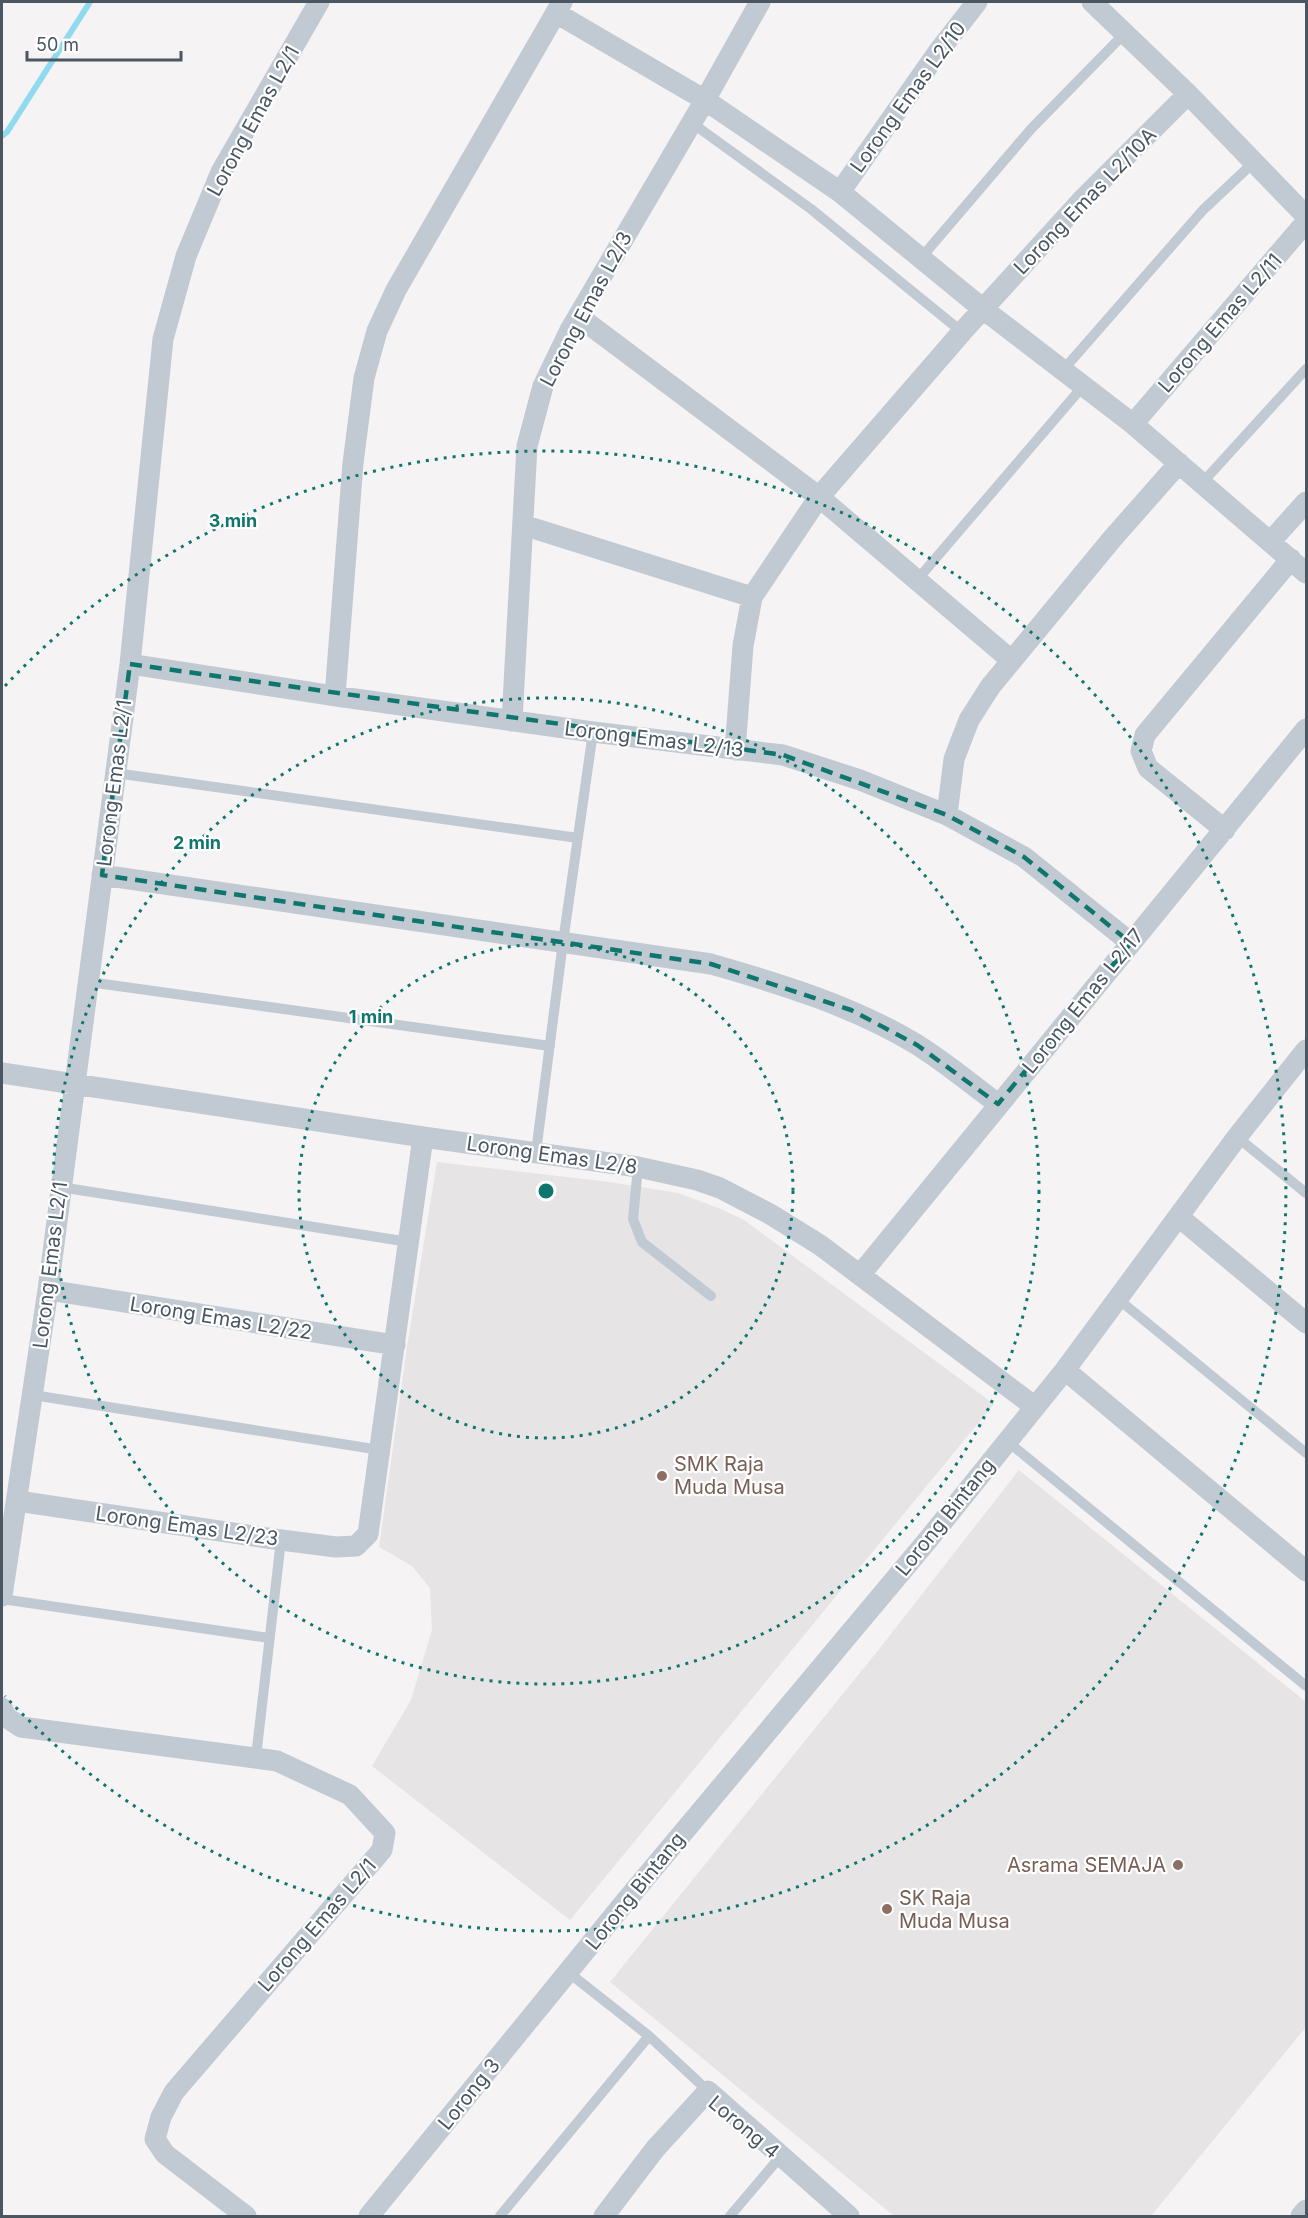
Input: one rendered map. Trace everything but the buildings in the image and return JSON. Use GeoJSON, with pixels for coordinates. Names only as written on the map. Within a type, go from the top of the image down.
{"type":"FeatureCollection","features":[{"type":"Feature","properties":{"kind":"street","name":"Lorong Emas L2/1"},"geometry":{"type":"LineString","coordinates":[[2,1597],[48,1290],[130,664],[163,339],[183,266],[221,172],[319,2]]}},
{"type":"Feature","properties":{"kind":"street","name":"Lorong Emas L2/3"},"geometry":{"type":"LineString","coordinates":[[512,721],[527,446],[543,386],[578,316],[692,123],[760,2]]}},
{"type":"Feature","properties":{"kind":"street","name":"Lorong Emas L2/10"},"geometry":{"type":"LineString","coordinates":[[840,192],[938,52],[977,2]]}},
{"type":"Feature","properties":{"kind":"street"},"geometry":{"type":"LineString","coordinates":[[1092,2],[1188,94],[1306,216]]}},
{"type":"Feature","properties":{"kind":"street"},"geometry":{"type":"LineString","coordinates":[[335,696],[355,453],[364,378],[377,331],[396,290],[559,7],[705,100],[840,192],[983,309],[1133,424],[1306,573]]}},
{"type":"Feature","properties":{"kind":"street","name":"Lorong Emas L2/10A"},"geometry":{"type":"LineString","coordinates":[[752,597],[819,497],[962,332],[1081,201],[1188,94]]}},
{"type":"Feature","properties":{"kind":"street","name":"Lorong Emas L2/11"},"geometry":{"type":"LineString","coordinates":[[1133,424],[1306,222]]}},
{"type":"Feature","properties":{"kind":"street"},"geometry":{"type":"LineString","coordinates":[[578,316],[819,497],[1011,660]]}},
{"type":"Feature","properties":{"kind":"street"},"geometry":{"type":"LineString","coordinates":[[947,815],[954,759],[969,720],[990,687],[1112,539],[1179,463]]}},
{"type":"Feature","properties":{"kind":"street"},"geometry":{"type":"LineString","coordinates":[[1271,541],[1306,502]]}},
{"type":"Feature","properties":{"kind":"street"},"geometry":{"type":"LineString","coordinates":[[523,525],[752,597],[743,646],[735,750]]}},
{"type":"Feature","properties":{"kind":"street"},"geometry":{"type":"LineString","coordinates":[[1225,830],[1148,768],[1141,751],[1145,735],[1291,559]]}},
{"type":"Feature","properties":{"kind":"street","name":"Lorong Emas L2/13"},"geometry":{"type":"LineString","coordinates":[[130,664],[512,721],[783,755],[860,780],[947,815],[1024,857],[1131,943]]}},
{"type":"Feature","properties":{"kind":"street","name":"Lorong Emas L2/17"},"geometry":{"type":"LineString","coordinates":[[860,1275],[1306,729]]}},
{"type":"Feature","properties":{"kind":"street"},"geometry":{"type":"LineString","coordinates":[[102,875],[711,964],[786,986],[850,1011],[917,1045],[998,1104]]}},
{"type":"Feature","properties":{"kind":"street","name":"Lorong Bintang"},"geometry":{"type":"LineString","coordinates":[[568,1972],[1065,1370],[1238,1137],[1306,1050]]}},
{"type":"Feature","properties":{"kind":"street","name":"Lorong Emas L2/8"},"geometry":{"type":"LineString","coordinates":[[2,1073],[638,1167],[676,1174],[720,1188],[770,1214],[820,1245],[1035,1407]]}},
{"type":"Feature","properties":{"kind":"street"},"geometry":{"type":"LineString","coordinates":[[380,1450],[423,1137]]}},
{"type":"Feature","properties":{"kind":"street"},"geometry":{"type":"LineString","coordinates":[[1179,1217],[1306,1323]]}},
{"type":"Feature","properties":{"kind":"street","name":"Lorong Emas L2/22"},"geometry":{"type":"LineString","coordinates":[[48,1290],[395,1345]]}},
{"type":"Feature","properties":{"kind":"street"},"geometry":{"type":"LineString","coordinates":[[1065,1370],[1306,1571]]}},
{"type":"Feature","properties":{"kind":"street","name":"Lorong Emas L2/23"},"geometry":{"type":"LineString","coordinates":[[18,1501],[281,1540],[336,1547],[356,1546],[368,1534],[380,1450]]}},
{"type":"Feature","properties":{"kind":"street","name":"Lorong Emas L2/1"},"geometry":{"type":"LineString","coordinates":[[2,1708],[6,1717],[21,1727],[277,1761],[350,1795],[385,1833],[382,1850],[174,2092],[161,2117],[155,2139],[165,2154],[246,2217]]}},
{"type":"Feature","properties":{"kind":"street","name":"Lorong 3"},"geometry":{"type":"LineString","coordinates":[[369,2217],[568,1972]]}},
{"type":"Feature","properties":{"kind":"street","name":"Lorong 4"},"geometry":{"type":"LineString","coordinates":[[604,2217],[655,2149],[708,2091],[840,2214]]}},
{"type":"Feature","properties":{"kind":"street"},"geometry":{"type":"LineString","coordinates":[[1301,2217],[1306,2210]]}},
{"type":"Feature","properties":{"kind":"lane"},"geometry":{"type":"LineString","coordinates":[[921,258],[1031,129],[1124,34]]}},
{"type":"Feature","properties":{"kind":"lane"},"geometry":{"type":"LineString","coordinates":[[692,123],[811,209],[962,332]]}},
{"type":"Feature","properties":{"kind":"lane"},"geometry":{"type":"LineString","coordinates":[[1064,369],[1203,210],[1254,162]]}},
{"type":"Feature","properties":{"kind":"lane"},"geometry":{"type":"LineString","coordinates":[[1202,483],[1306,369]]}},
{"type":"Feature","properties":{"kind":"lane"},"geometry":{"type":"LineString","coordinates":[[917,580],[1084,385]]}},
{"type":"Feature","properties":{"kind":"lane"},"geometry":{"type":"LineString","coordinates":[[536,1152],[593,732]]}},
{"type":"Feature","properties":{"kind":"lane"},"geometry":{"type":"LineString","coordinates":[[115,772],[578,838]]}},
{"type":"Feature","properties":{"kind":"lane"},"geometry":{"type":"LineString","coordinates":[[89,981],[550,1046]]}},
{"type":"Feature","properties":{"kind":"lane"},"geometry":{"type":"LineString","coordinates":[[1238,1137],[1306,1193]]}},
{"type":"Feature","properties":{"kind":"lane"},"geometry":{"type":"LineString","coordinates":[[638,1167],[633,1219],[642,1242],[711,1296]]}},
{"type":"Feature","properties":{"kind":"lane"},"geometry":{"type":"LineString","coordinates":[[60,1187],[408,1242]]}},
{"type":"Feature","properties":{"kind":"lane"},"geometry":{"type":"LineString","coordinates":[[1118,1299],[1306,1453]]}},
{"type":"Feature","properties":{"kind":"lane"},"geometry":{"type":"LineString","coordinates":[[33,1395],[380,1450]]}},
{"type":"Feature","properties":{"kind":"lane"},"geometry":{"type":"LineString","coordinates":[[1007,1441],[1306,1686]]}},
{"type":"Feature","properties":{"kind":"lane"},"geometry":{"type":"LineString","coordinates":[[256,1757],[281,1540]]}},
{"type":"Feature","properties":{"kind":"lane"},"geometry":{"type":"LineString","coordinates":[[2,1597],[270,1638]]}},
{"type":"Feature","properties":{"kind":"lane"},"geometry":{"type":"LineString","coordinates":[[568,1972],[649,2036],[708,2091]]}},
{"type":"Feature","properties":{"kind":"lane"},"geometry":{"type":"LineString","coordinates":[[500,2217],[649,2036]]}},
{"type":"Feature","properties":{"kind":"lane"},"geometry":{"type":"LineString","coordinates":[[730,2217],[780,2157]]}},
{"type":"Feature","properties":{"kind":"highlighted area"},"geometry":{"type":"Polygon","coordinates":[[[130,664],[783,755],[947,815],[1024,857],[1131,943],[998,1104],[917,1045],[851,1010],[711,964],[102,875],[130,664]]]}},
{"type":"Feature","properties":{"kind":"shaded area","name":"SMK Raja Muda Musa"},"geometry":{"type":"Polygon","coordinates":[[[437,1162],[610,1182],[678,1193],[721,1209],[744,1220],[994,1404],[570,1920],[372,1766],[411,1700],[432,1630],[430,1588],[412,1566],[379,1547],[407,1347],[437,1162]]]}},
{"type":"Feature","properties":{"kind":"shaded area"},"geometry":{"type":"Polygon","coordinates":[[[1019,1470],[1306,1702],[1306,2027],[1151,2216],[894,2216],[610,1982],[880,1648],[1019,1470]]]}},
{"type":"Feature","properties":{"kind":"waterway"},"geometry":{"type":"LineString","coordinates":[[2,136],[7,132],[90,2]]}},
{"type":"Feature","properties":{"kind":"place","name":"SMK Raja Muda Musa"},"geometry":{"type":"Point","coordinates":[662,1476]}},
{"type":"Feature","properties":{"kind":"place","name":"Asrama SEMAJA"},"geometry":{"type":"Point","coordinates":[1178,1865]}},
{"type":"Feature","properties":{"kind":"place","name":"SK Raja Muda Musa"},"geometry":{"type":"Point","coordinates":[887,1909]}}]}
